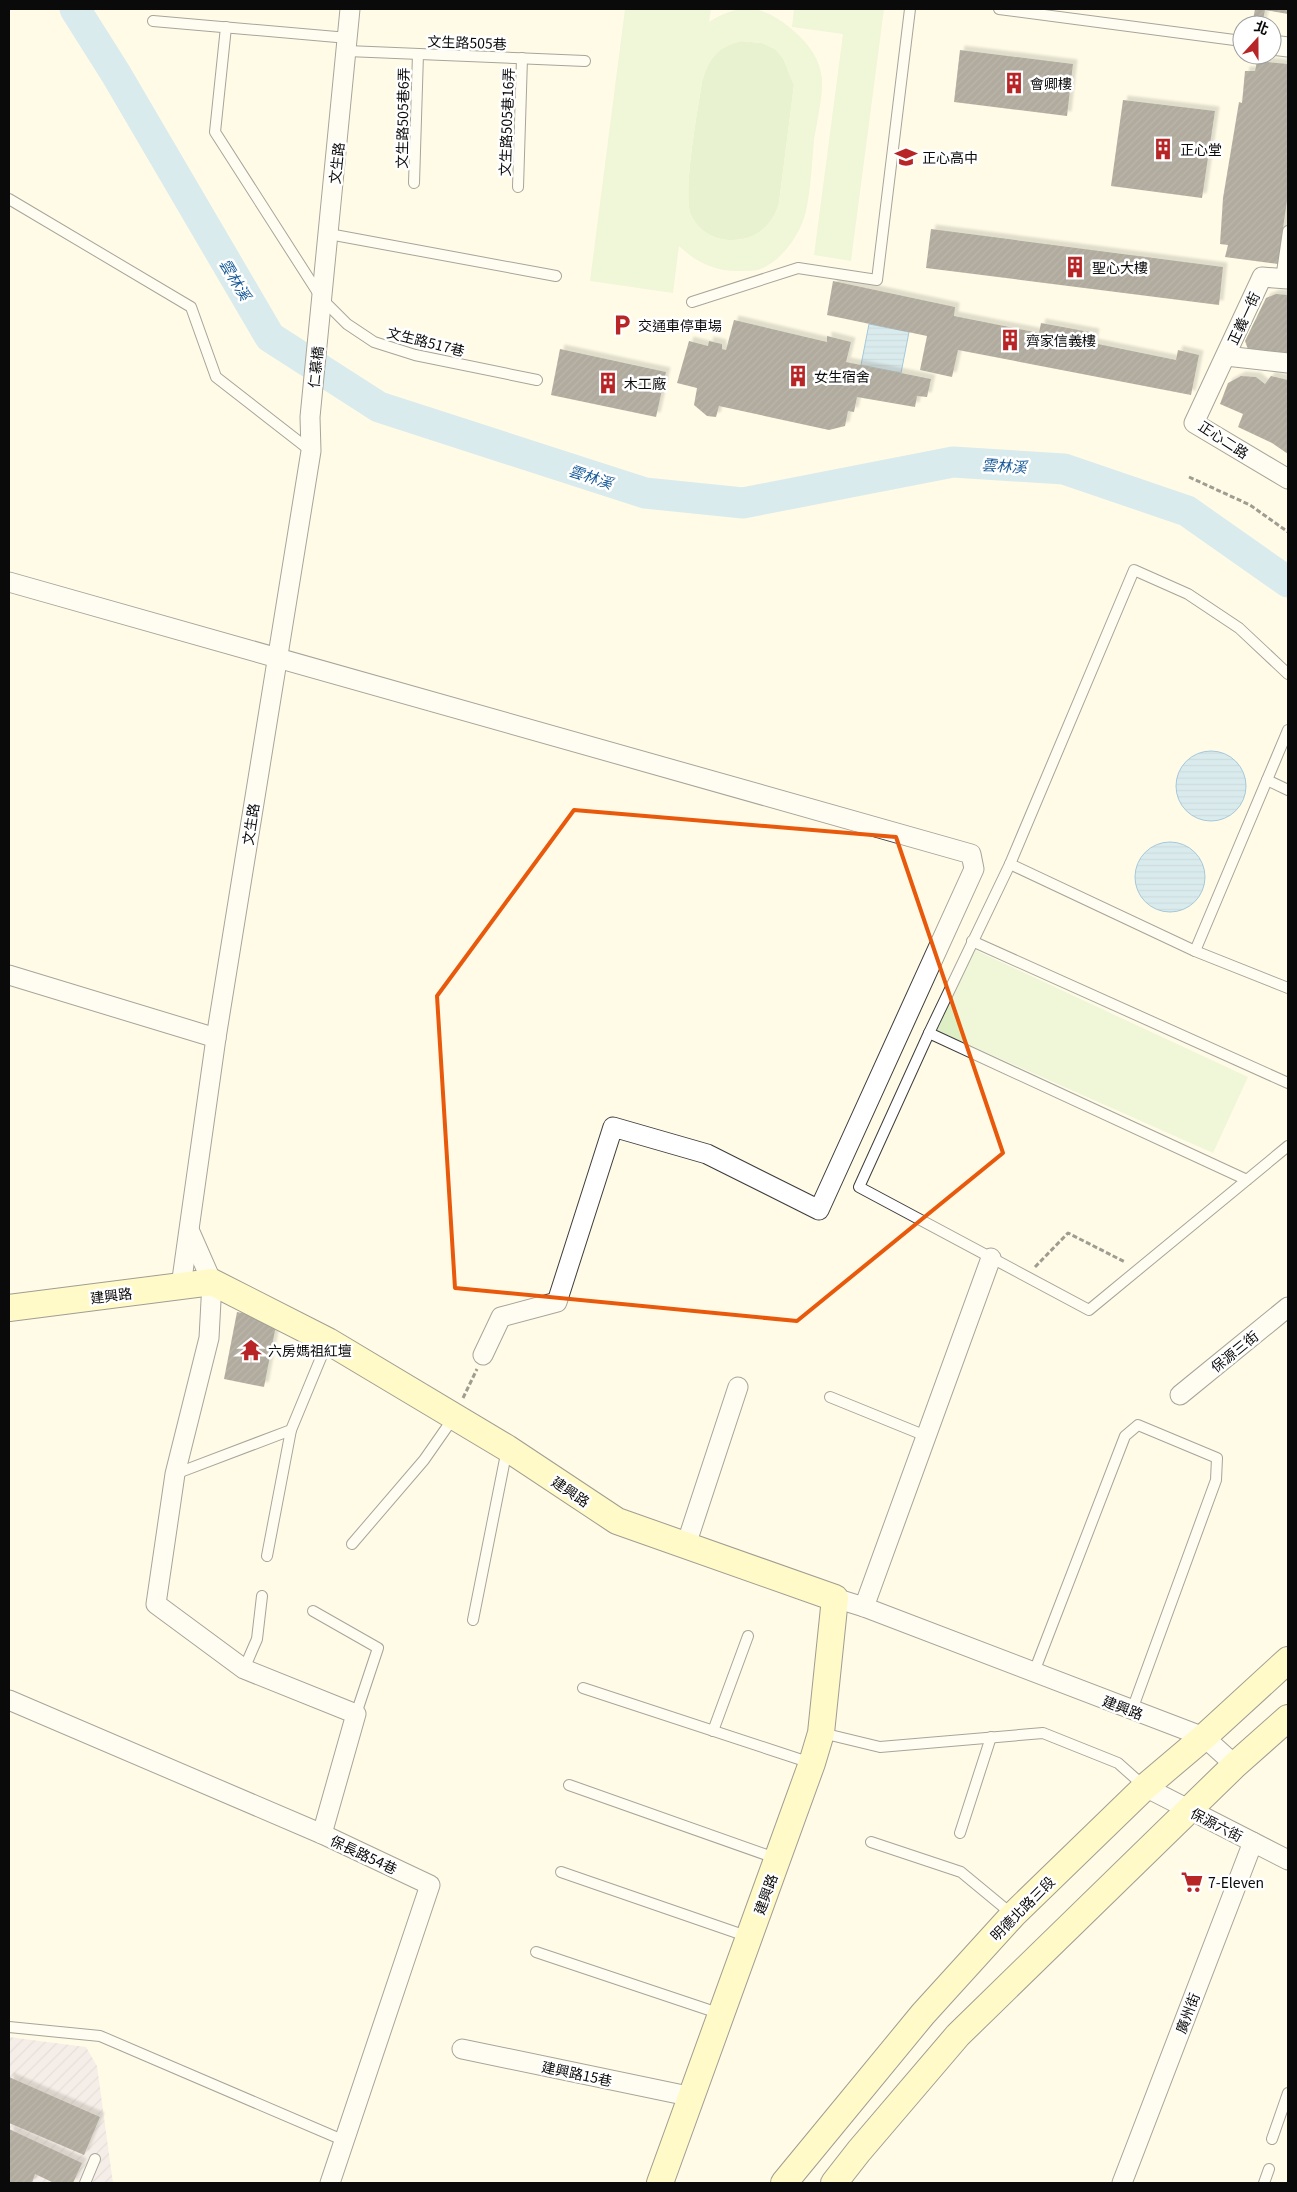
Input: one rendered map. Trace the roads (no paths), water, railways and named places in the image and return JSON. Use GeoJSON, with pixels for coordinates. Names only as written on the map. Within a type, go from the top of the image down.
{"type":"FeatureCollection","features":[{"type":"Feature","properties":{"kind":"street","name":"文生路"},"geometry":{"type":"LineString","coordinates":[[320,318],[350,9]]}},
{"type":"Feature","properties":{"kind":"street","name":"正義一街"},"geometry":{"type":"LineString","coordinates":[[1226,356],[1262,277],[1285,279]]}},
{"type":"Feature","properties":{"kind":"street","name":"仁慕橋"},"geometry":{"type":"LineString","coordinates":[[310,417],[320,318]]}},
{"type":"Feature","properties":{"kind":"street"},"geometry":{"type":"LineString","coordinates":[[1226,356],[1288,363]]}},
{"type":"Feature","properties":{"kind":"street","name":"正心二路"},"geometry":{"type":"LineString","coordinates":[[1226,356],[1194,423],[1288,479]]}},
{"type":"Feature","properties":{"kind":"street","name":"文生路"},"geometry":{"type":"LineString","coordinates":[[180,1286],[190,1232],[216,1038],[276,657],[311,451],[310,417]]}},
{"type":"Feature","properties":{"kind":"street"},"geometry":{"type":"LineString","coordinates":[[9,582],[971,854],[974,869],[819,1210],[707,1154],[613,1127],[557,1302],[502,1316],[484,1355]]}},
{"type":"Feature","properties":{"kind":"street"},"geometry":{"type":"LineString","coordinates":[[9,975],[216,1038]]}},
{"type":"Feature","properties":{"kind":"street"},"geometry":{"type":"LineString","coordinates":[[190,1232],[212,1282],[209,1338],[175,1474],[156,1604],[244,1669],[356,1714],[322,1834]]}},
{"type":"Feature","properties":{"kind":"street"},"geometry":{"type":"LineString","coordinates":[[864,1607],[991,1258]]}},
{"type":"Feature","properties":{"kind":"street","name":"建興路"},"geometry":{"type":"LineString","coordinates":[[9,1308],[212,1282],[328,1341],[507,1448],[617,1521],[864,1607],[1204,1737],[1236,1765]]}},
{"type":"Feature","properties":{"kind":"street","name":"保源三街"},"geometry":{"type":"LineString","coordinates":[[1180,1395],[1288,1307]]}},
{"type":"Feature","properties":{"kind":"street"},"geometry":{"type":"LineString","coordinates":[[686,1545],[738,1387]]}},
{"type":"Feature","properties":{"kind":"street","name":"建興路"},"geometry":{"type":"LineString","coordinates":[[660,2183],[693,2097],[821,1733],[835,1598]]}},
{"type":"Feature","properties":{"kind":"street","name":"明德北路三段"},"geometry":{"type":"LineString","coordinates":[[784,2183],[923,2014],[1013,1915],[1145,1788],[1288,1660]]}},
{"type":"Feature","properties":{"kind":"street","name":"保長路54巷"},"geometry":{"type":"LineString","coordinates":[[9,1700],[322,1834],[430,1885],[330,2183]]}},
{"type":"Feature","properties":{"kind":"street"},"geometry":{"type":"LineString","coordinates":[[834,2183],[958,2035],[1236,1765],[1288,1718]]}},
{"type":"Feature","properties":{"kind":"street","name":"保源六街"},"geometry":{"type":"LineString","coordinates":[[1145,1788],[1288,1860]]}},
{"type":"Feature","properties":{"kind":"street","name":"廣州街"},"geometry":{"type":"LineString","coordinates":[[1122,2183],[1253,1842]]}},
{"type":"Feature","properties":{"kind":"street","name":"建興路15巷"},"geometry":{"type":"LineString","coordinates":[[462,2049],[693,2097]]}},
{"type":"Feature","properties":{"kind":"lane"},"geometry":{"type":"LineString","coordinates":[[692,302],[798,268],[877,280],[910,9]]}},
{"type":"Feature","properties":{"kind":"lane"},"geometry":{"type":"LineString","coordinates":[[1000,9],[1232,40]]}},
{"type":"Feature","properties":{"kind":"lane","name":"文生路505巷"},"geometry":{"type":"LineString","coordinates":[[153,21],[226,28],[418,54],[586,61]]}},
{"type":"Feature","properties":{"kind":"lane","name":"文生路517巷"},"geometry":{"type":"LineString","coordinates":[[226,28],[215,132],[322,299],[347,324],[374,342],[415,356],[537,380]]}},
{"type":"Feature","properties":{"kind":"lane","name":"文生路505巷6弄"},"geometry":{"type":"LineString","coordinates":[[414,183],[418,54]]}},
{"type":"Feature","properties":{"kind":"lane","name":"文生路505巷16弄"},"geometry":{"type":"LineString","coordinates":[[518,187],[522,58]]}},
{"type":"Feature","properties":{"kind":"lane"},"geometry":{"type":"LineString","coordinates":[[9,199],[191,307],[216,376],[311,451]]}},
{"type":"Feature","properties":{"kind":"lane"},"geometry":{"type":"LineString","coordinates":[[1285,279],[1288,230]]}},
{"type":"Feature","properties":{"kind":"lane"},"geometry":{"type":"LineString","coordinates":[[329,234],[556,276]]}},
{"type":"Feature","properties":{"kind":"lane"},"geometry":{"type":"LineString","coordinates":[[1288,674],[1239,628],[1195,599],[1134,570],[1010,864],[972,941],[859,1187],[1089,1310],[1288,1146]]}},
{"type":"Feature","properties":{"kind":"lane"},"geometry":{"type":"LineString","coordinates":[[1195,951],[1288,730]]}},
{"type":"Feature","properties":{"kind":"lane"},"geometry":{"type":"LineString","coordinates":[[1267,780],[1288,790]]}},
{"type":"Feature","properties":{"kind":"lane"},"geometry":{"type":"LineString","coordinates":[[1010,864],[1195,951],[1288,988]]}},
{"type":"Feature","properties":{"kind":"lane"},"geometry":{"type":"LineString","coordinates":[[972,941],[1288,1083]]}},
{"type":"Feature","properties":{"kind":"lane"},"geometry":{"type":"LineString","coordinates":[[929,1033],[1247,1180]]}},
{"type":"Feature","properties":{"kind":"lane"},"geometry":{"type":"LineString","coordinates":[[267,1556],[291,1430],[328,1341]]}},
{"type":"Feature","properties":{"kind":"lane"},"geometry":{"type":"LineString","coordinates":[[830,1397],[926,1436]]}},
{"type":"Feature","properties":{"kind":"lane"},"geometry":{"type":"LineString","coordinates":[[352,1544],[424,1460],[454,1417]]}},
{"type":"Feature","properties":{"kind":"lane"},"geometry":{"type":"LineString","coordinates":[[1034,1672],[1125,1436],[1138,1425],[1217,1458],[1216,1480],[1132,1710]]}},
{"type":"Feature","properties":{"kind":"lane"},"geometry":{"type":"LineString","coordinates":[[175,1474],[291,1430]]}},
{"type":"Feature","properties":{"kind":"lane"},"geometry":{"type":"LineString","coordinates":[[473,1620],[507,1448]]}},
{"type":"Feature","properties":{"kind":"lane"},"geometry":{"type":"LineString","coordinates":[[244,1669],[257,1639],[262,1596]]}},
{"type":"Feature","properties":{"kind":"lane"},"geometry":{"type":"LineString","coordinates":[[313,1611],[378,1648],[356,1714]]}},
{"type":"Feature","properties":{"kind":"lane"},"geometry":{"type":"LineString","coordinates":[[713,1731],[748,1636]]}},
{"type":"Feature","properties":{"kind":"lane"},"geometry":{"type":"LineString","coordinates":[[582,1688],[812,1763]]}},
{"type":"Feature","properties":{"kind":"lane"},"geometry":{"type":"LineString","coordinates":[[821,1733],[880,1747],[1043,1733],[1118,1763],[1145,1788]]}},
{"type":"Feature","properties":{"kind":"lane"},"geometry":{"type":"LineString","coordinates":[[960,1833],[991,1737]]}},
{"type":"Feature","properties":{"kind":"lane"},"geometry":{"type":"LineString","coordinates":[[569,1785],[778,1859]]}},
{"type":"Feature","properties":{"kind":"lane"},"geometry":{"type":"LineString","coordinates":[[871,1842],[961,1872],[1013,1915]]}},
{"type":"Feature","properties":{"kind":"lane"},"geometry":{"type":"LineString","coordinates":[[561,1872],[750,1937]]}},
{"type":"Feature","properties":{"kind":"lane"},"geometry":{"type":"LineString","coordinates":[[536,1952],[722,2014]]}},
{"type":"Feature","properties":{"kind":"lane"},"geometry":{"type":"LineString","coordinates":[[9,2027],[100,2036],[345,2140]]}},
{"type":"Feature","properties":{"kind":"lane"},"geometry":{"type":"LineString","coordinates":[[1272,2139],[1288,2093]]}},
{"type":"Feature","properties":{"kind":"lane"},"geometry":{"type":"LineString","coordinates":[[85,2183],[95,2158]]}},
{"type":"Feature","properties":{"kind":"lane"},"geometry":{"type":"LineString","coordinates":[[1264,2183],[1269,2169]]}},
{"type":"Feature","properties":{"kind":"water"},"geometry":{"type":"Polygon","coordinates":[[[869,324],[909,332],[901,373],[861,365],[869,324]]]}},
{"type":"Feature","properties":{"kind":"water"},"geometry":{"type":"Polygon","coordinates":[[[1204,751],[1218,751],[1231,757],[1240,766],[1246,779],[1244,799],[1236,811],[1218,821],[1204,821],[1191,815],[1182,806],[1176,793],[1176,779],[1182,766],[1191,757],[1204,751]]]}},
{"type":"Feature","properties":{"kind":"water"},"geometry":{"type":"Polygon","coordinates":[[[1163,842],[1177,842],[1190,848],[1199,857],[1205,870],[1203,890],[1195,902],[1177,912],[1163,912],[1150,906],[1141,897],[1135,884],[1135,870],[1141,857],[1150,848],[1163,842]]]}},
{"type":"Feature","properties":{"kind":"waterway","name":"雲林溪"},"geometry":{"type":"LineString","coordinates":[[75,9],[116,74],[270,337],[379,407],[645,493],[743,503],[953,462],[1064,469],[1187,511],[1288,582]]}},
{"type":"Feature","properties":{"kind":"place","name":"會卿樓"},"geometry":{"type":"Point","coordinates":[1014,83]}},
{"type":"Feature","properties":{"kind":"place","name":"正心堂"},"geometry":{"type":"Point","coordinates":[1163,149]}},
{"type":"Feature","properties":{"kind":"place","name":"正心高中"},"geometry":{"type":"Point","coordinates":[906,157]}},
{"type":"Feature","properties":{"kind":"place","name":"聖心大樓"},"geometry":{"type":"Point","coordinates":[1075,267]}},
{"type":"Feature","properties":{"kind":"place","name":"交通車停車場"},"geometry":{"type":"Point","coordinates":[622,325]}},
{"type":"Feature","properties":{"kind":"place","name":"齊家信義樓"},"geometry":{"type":"Point","coordinates":[1010,340]}},
{"type":"Feature","properties":{"kind":"place","name":"女生宿舍"},"geometry":{"type":"Point","coordinates":[798,376]}},
{"type":"Feature","properties":{"kind":"place","name":"木工廠"},"geometry":{"type":"Point","coordinates":[608,383]}},
{"type":"Feature","properties":{"kind":"place","name":"六房媽祖紅壇"},"geometry":{"type":"Point","coordinates":[251,1350]}},
{"type":"Feature","properties":{"kind":"place","name":"7-Eleven"},"geometry":{"type":"Point","coordinates":[1192,1882]}}]}
